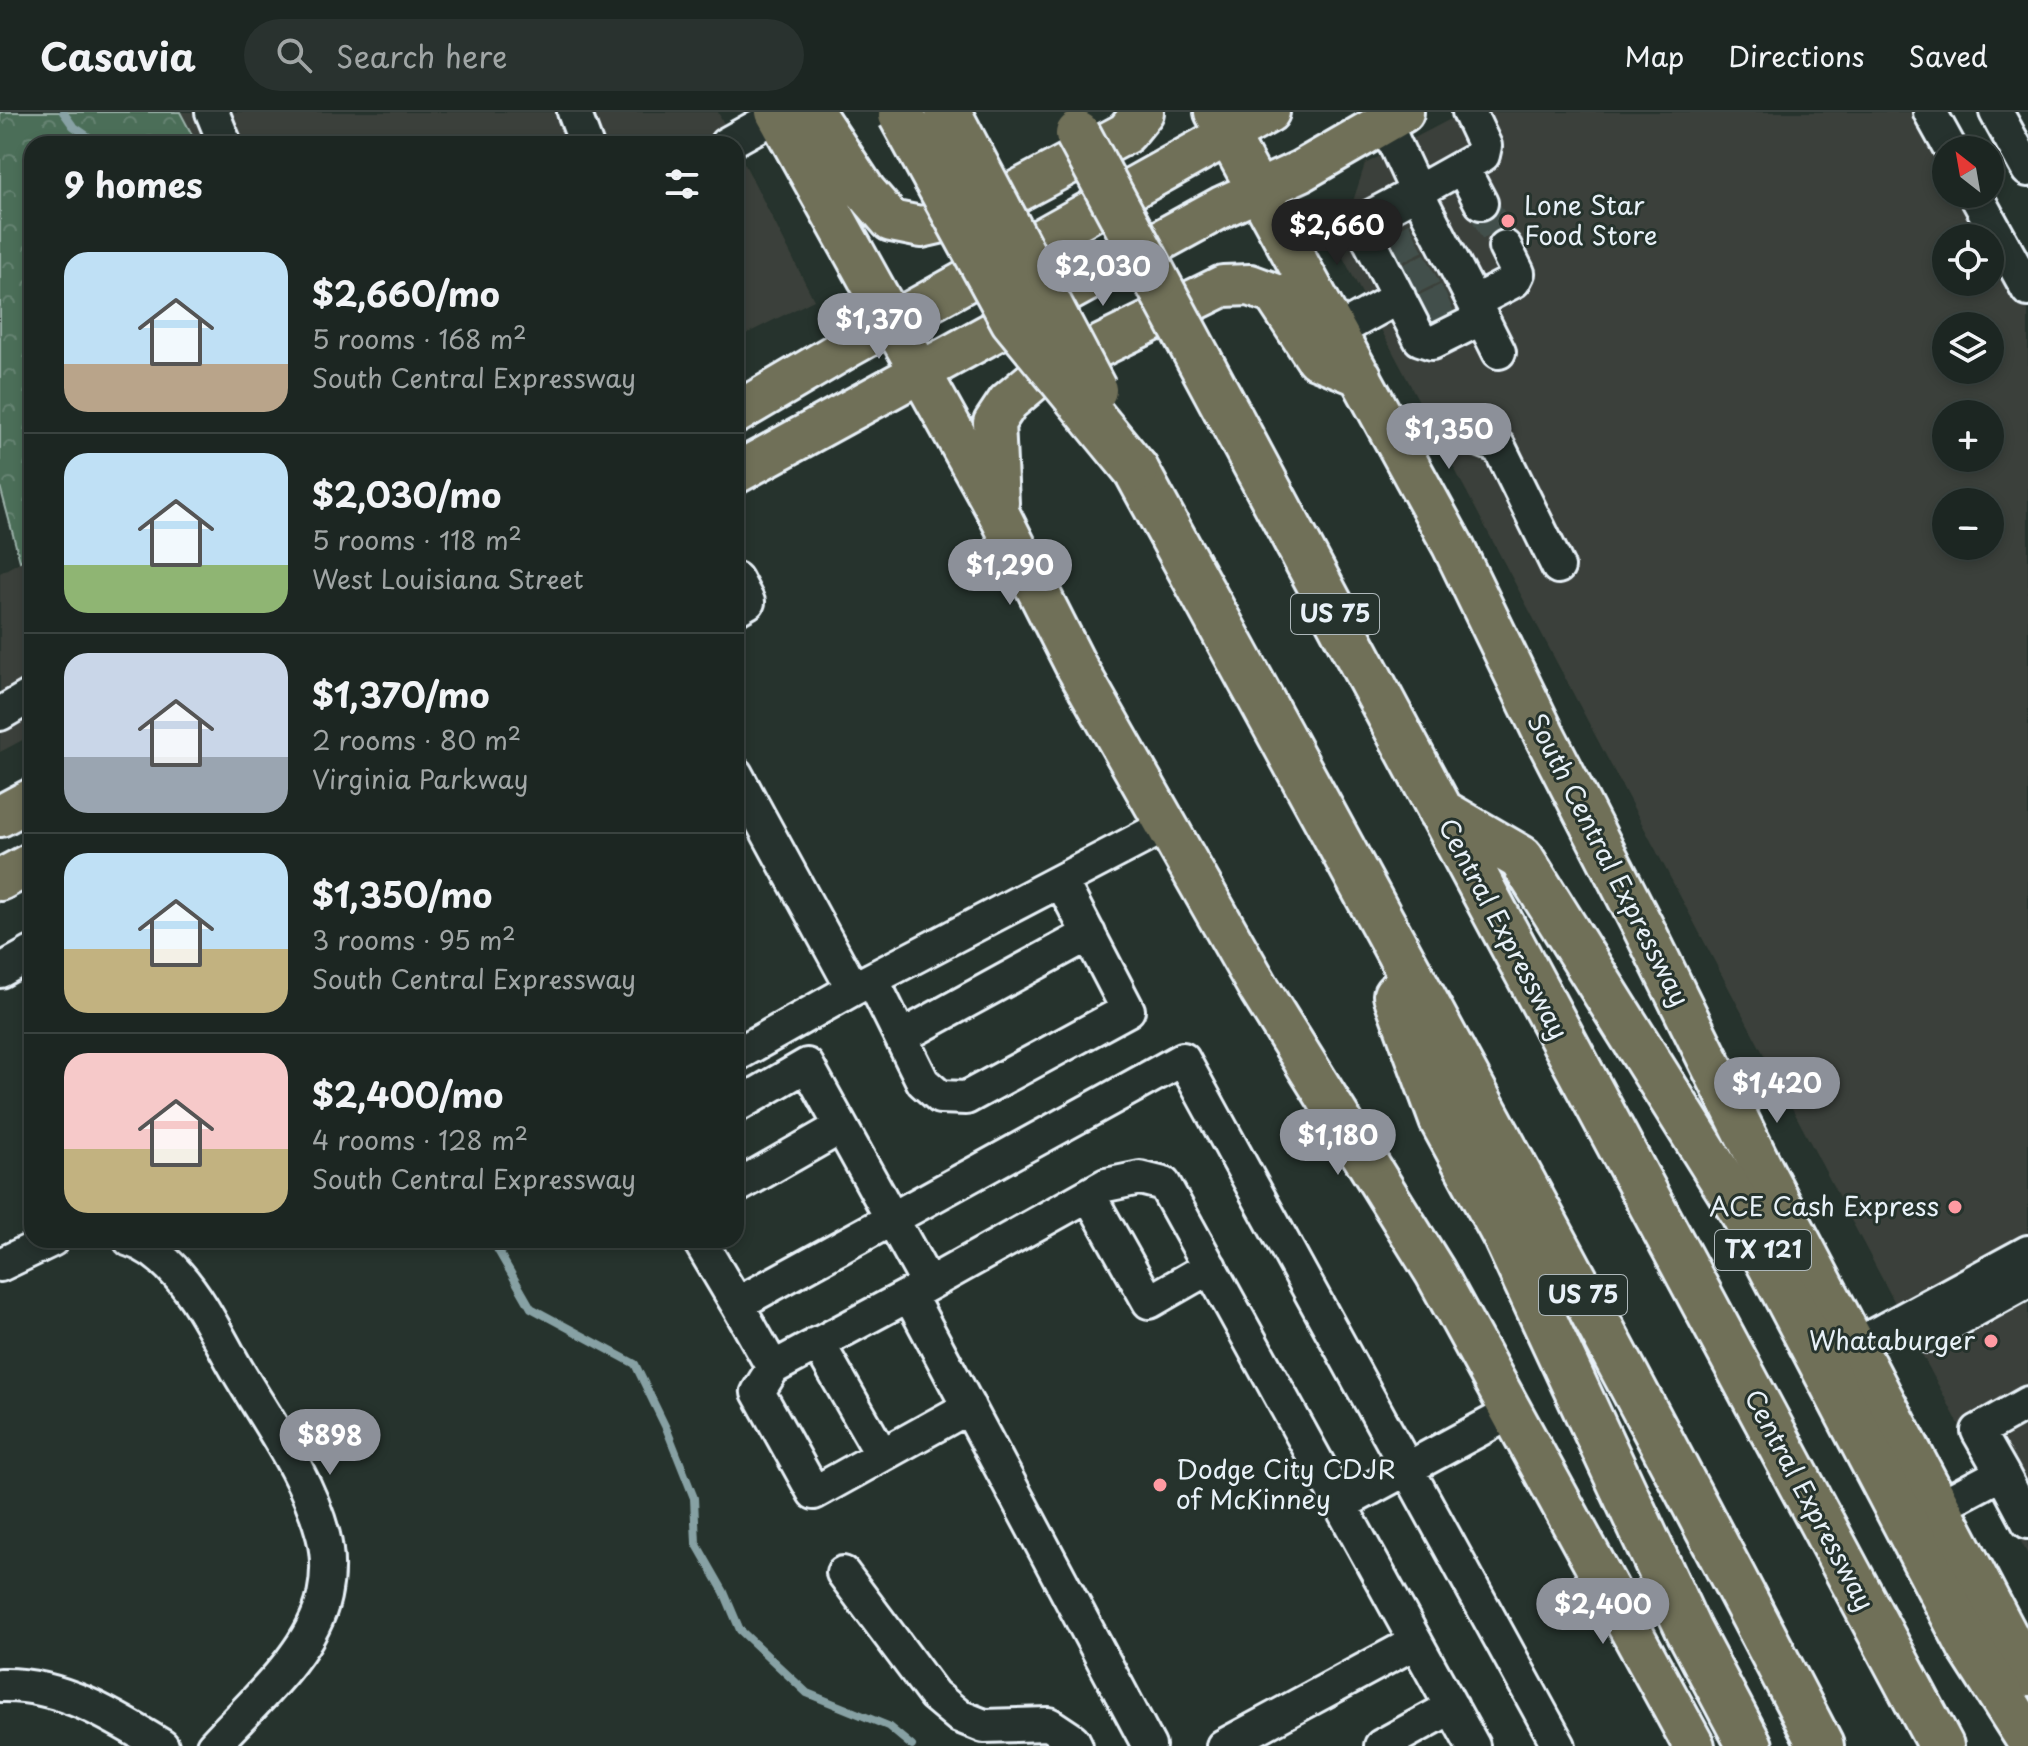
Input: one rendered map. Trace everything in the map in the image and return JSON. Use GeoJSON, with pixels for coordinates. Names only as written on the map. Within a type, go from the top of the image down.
{"type":"FeatureCollection","features":[{"type":"Feature","properties":{"kind":"highway","name":"US 75"},"geometry":{"type":"LineString","coordinates":[[948,112],[1136,470],[1710,1531],[1821,1746]]}},
{"type":"Feature","properties":{"kind":"highway"},"geometry":{"type":"LineString","coordinates":[[900,114],[1013,320],[1136,470]]}},
{"type":"Feature","properties":{"kind":"highway","name":"Central Expressway"},"geometry":{"type":"LineString","coordinates":[[1074,119],[1230,417],[1941,1746]]}},
{"type":"Feature","properties":{"kind":"highway","name":"TX 121"},"geometry":{"type":"LineString","coordinates":[[1440,811],[1521,858],[1743,1213],[1970,1647],[2028,1738]]}},
{"type":"Feature","properties":{"kind":"highway"},"geometry":{"type":"LineString","coordinates":[[1341,846],[1442,1120],[1505,1236],[1689,1631],[1750,1746]]}},
{"type":"Feature","properties":{"kind":"main road"},"geometry":{"type":"LineString","coordinates":[[789,113],[891,221],[921,227],[973,215],[1126,133],[1143,112]]}},
{"type":"Feature","properties":{"kind":"main road"},"geometry":{"type":"LineString","coordinates":[[744,408],[1221,123],[1269,112]]}},
{"type":"Feature","properties":{"kind":"main road"},"geometry":{"type":"LineString","coordinates":[[789,113],[894,321],[998,512],[1076,666],[1260,990],[1435,1272],[1694,1746]]}},
{"type":"Feature","properties":{"kind":"main road"},"geometry":{"type":"LineString","coordinates":[[744,469],[1222,207],[1301,171],[1394,117]]}},
{"type":"Feature","properties":{"kind":"main road","name":"South Central Expressway"},"geometry":{"type":"LineString","coordinates":[[1221,123],[1453,546],[1766,1176],[2028,1675]]}},
{"type":"Feature","properties":{"kind":"main road"},"geometry":{"type":"LineString","coordinates":[[998,512],[994,423],[1008,402],[1039,376],[1223,286],[1250,285],[1274,294],[1316,358],[1361,376]]}},
{"type":"Feature","properties":{"kind":"main road"},"geometry":{"type":"LineString","coordinates":[[0,816],[24,803]]}},
{"type":"Feature","properties":{"kind":"main road"},"geometry":{"type":"LineString","coordinates":[[0,880],[24,867]]}},
{"type":"Feature","properties":{"kind":"street"},"geometry":{"type":"LineString","coordinates":[[212,112],[222,136]]}},
{"type":"Feature","properties":{"kind":"street"},"geometry":{"type":"LineString","coordinates":[[574,112],[583,136]]}},
{"type":"Feature","properties":{"kind":"street"},"geometry":{"type":"LineString","coordinates":[[1469,112],[1485,146],[1483,155],[1370,217],[1364,230],[1405,243],[1435,293],[1499,352]]}},
{"type":"Feature","properties":{"kind":"street"},"geometry":{"type":"LineString","coordinates":[[1930,112],[1943,136]]}},
{"type":"Feature","properties":{"kind":"street"},"geometry":{"type":"LineString","coordinates":[[1996,112],[2028,170]]}},
{"type":"Feature","properties":{"kind":"street"},"geometry":{"type":"LineString","coordinates":[[742,136],[789,113]]}},
{"type":"Feature","properties":{"kind":"street"},"geometry":{"type":"LineString","coordinates":[[1394,117],[1417,192],[1405,243],[1435,293]]}},
{"type":"Feature","properties":{"kind":"street"},"geometry":{"type":"LineString","coordinates":[[1462,167],[1481,203]]}},
{"type":"Feature","properties":{"kind":"street"},"geometry":{"type":"LineString","coordinates":[[1983,208],[2028,290]]}},
{"type":"Feature","properties":{"kind":"street"},"geometry":{"type":"LineString","coordinates":[[1336,332],[1435,293],[1514,281],[1518,273],[1505,247]]}},
{"type":"Feature","properties":{"kind":"street"},"geometry":{"type":"LineString","coordinates":[[1465,434],[1499,447],[1558,567]]}},
{"type":"Feature","properties":{"kind":"street"},"geometry":{"type":"LineString","coordinates":[[0,714],[24,700]]}},
{"type":"Feature","properties":{"kind":"street"},"geometry":{"type":"LineString","coordinates":[[744,799],[862,984],[901,1037],[923,1082],[940,1097],[966,1098],[1128,1010],[1061,881]]}},
{"type":"Feature","properties":{"kind":"street"},"geometry":{"type":"LineString","coordinates":[[744,1050],[862,984],[1167,825]]}},
{"type":"Feature","properties":{"kind":"street"},"geometry":{"type":"LineString","coordinates":[[901,1037],[1089,934]]}},
{"type":"Feature","properties":{"kind":"street"},"geometry":{"type":"LineString","coordinates":[[0,971],[24,958]]}},
{"type":"Feature","properties":{"kind":"street"},"geometry":{"type":"LineString","coordinates":[[737,1304],[1183,1059],[1559,1746]]}},
{"type":"Feature","properties":{"kind":"street"},"geometry":{"type":"LineString","coordinates":[[744,1101],[807,1065],[892,1219],[918,1289],[969,1407],[1149,1746]]}},
{"type":"Feature","properties":{"kind":"street"},"geometry":{"type":"LineString","coordinates":[[744,1182],[841,1127]]}},
{"type":"Feature","properties":{"kind":"street"},"geometry":{"type":"LineString","coordinates":[[969,1407],[814,1493],[758,1392],[773,1368],[1106,1185],[1140,1178],[1164,1184],[1473,1746]]}},
{"type":"Feature","properties":{"kind":"street"},"geometry":{"type":"LineString","coordinates":[[1089,1195],[1149,1302],[1210,1267]]}},
{"type":"Feature","properties":{"kind":"street"},"geometry":{"type":"LineString","coordinates":[[0,1265],[35,1248]]}},
{"type":"Feature","properties":{"kind":"street"},"geometry":{"type":"LineString","coordinates":[[147,1248],[162,1258],[191,1292],[289,1457],[323,1536],[327,1566],[324,1595],[316,1621],[280,1673],[213,1746]]}},
{"type":"Feature","properties":{"kind":"street"},"geometry":{"type":"LineString","coordinates":[[704,1248],[773,1368]]}},
{"type":"Feature","properties":{"kind":"street"},"geometry":{"type":"LineString","coordinates":[[1856,1345],[2028,1252]]}},
{"type":"Feature","properties":{"kind":"street"},"geometry":{"type":"LineString","coordinates":[[1928,1336],[2028,1281]]}},
{"type":"Feature","properties":{"kind":"street"},"geometry":{"type":"LineString","coordinates":[[818,1343],[882,1455]]}},
{"type":"Feature","properties":{"kind":"street"},"geometry":{"type":"LineString","coordinates":[[2028,1403],[1978,1431],[2028,1522]]}},
{"type":"Feature","properties":{"kind":"street"},"geometry":{"type":"LineString","coordinates":[[1340,1505],[1512,1412]]}},
{"type":"Feature","properties":{"kind":"street"},"geometry":{"type":"LineString","coordinates":[[1940,1506],[2002,1473]]}},
{"type":"Feature","properties":{"kind":"street"},"geometry":{"type":"LineString","coordinates":[[843,1573],[934,1695],[959,1716],[984,1726],[1049,1724],[1073,1740],[1076,1746]]}},
{"type":"Feature","properties":{"kind":"street"},"geometry":{"type":"LineString","coordinates":[[1223,1746],[1416,1642]]}},
{"type":"Feature","properties":{"kind":"street"},"geometry":{"type":"LineString","coordinates":[[0,1685],[16,1685],[72,1698],[128,1725],[162,1746]]}},
{"type":"Feature","properties":{"kind":"street"},"geometry":{"type":"LineString","coordinates":[[1381,1746],[1452,1707]]}},
{"type":"Feature","properties":{"kind":"shaded area"},"geometry":{"type":"Polygon","coordinates":[[[180,112],[718,112],[730,136],[193,136],[180,112]]]}},
{"type":"Feature","properties":{"kind":"shaded area"},"geometry":{"type":"Polygon","coordinates":[[[1464,112],[1945,112],[1945,136],[1932,136],[1932,208],[1998,208],[2028,264],[2028,1555],[1338,248],[1365,164],[1464,112]]]}},
{"type":"Feature","properties":{"kind":"shaded area"},"geometry":{"type":"Polygon","coordinates":[[[744,163],[814,300],[744,335],[744,163]]]}},
{"type":"Feature","properties":{"kind":"shaded area"},"geometry":{"type":"Polygon","coordinates":[[[24,560],[24,739],[0,752],[0,573],[24,560]]]}},
{"type":"Feature","properties":{"kind":"green space"},"geometry":{"type":"Polygon","coordinates":[[[0,112],[180,112],[193,136],[24,136],[24,559],[20,561],[0,486],[0,112]]]}},
{"type":"Feature","properties":{"kind":"waterway"},"geometry":{"type":"LineString","coordinates":[[63,112],[73,126],[87,136]]}},
{"type":"Feature","properties":{"kind":"waterway"},"geometry":{"type":"LineString","coordinates":[[497,1248],[531,1308],[635,1364],[667,1430],[694,1498],[696,1543],[724,1592],[740,1630],[807,1693],[888,1726],[912,1746]]}},
{"type":"Feature","properties":{"kind":"tunnel"},"geometry":{"type":"LineString","coordinates":[[1481,203],[1505,247]]}},
{"type":"Feature","properties":{"kind":"tunnel"},"geometry":{"type":"LineString","coordinates":[[1390,250],[1416,237]]}},
{"type":"Feature","properties":{"kind":"tunnel"},"geometry":{"type":"LineString","coordinates":[[1406,281],[1432,268]]}},
{"type":"Feature","properties":{"kind":"tunnel"},"geometry":{"type":"LineString","coordinates":[[1423,311],[1448,299]]}},
{"type":"Feature","properties":{"kind":"place","name":"Lone Star Food Store"},"geometry":{"type":"Point","coordinates":[1508,221]}},
{"type":"Feature","properties":{"kind":"place","name":"ACE Cash Express"},"geometry":{"type":"Point","coordinates":[1955,1207]}},
{"type":"Feature","properties":{"kind":"place","name":"Whataburger"},"geometry":{"type":"Point","coordinates":[1991,1341]}},
{"type":"Feature","properties":{"kind":"place","name":"Dodge City CDJR of McKinney"},"geometry":{"type":"Point","coordinates":[1160,1485]}}]}
